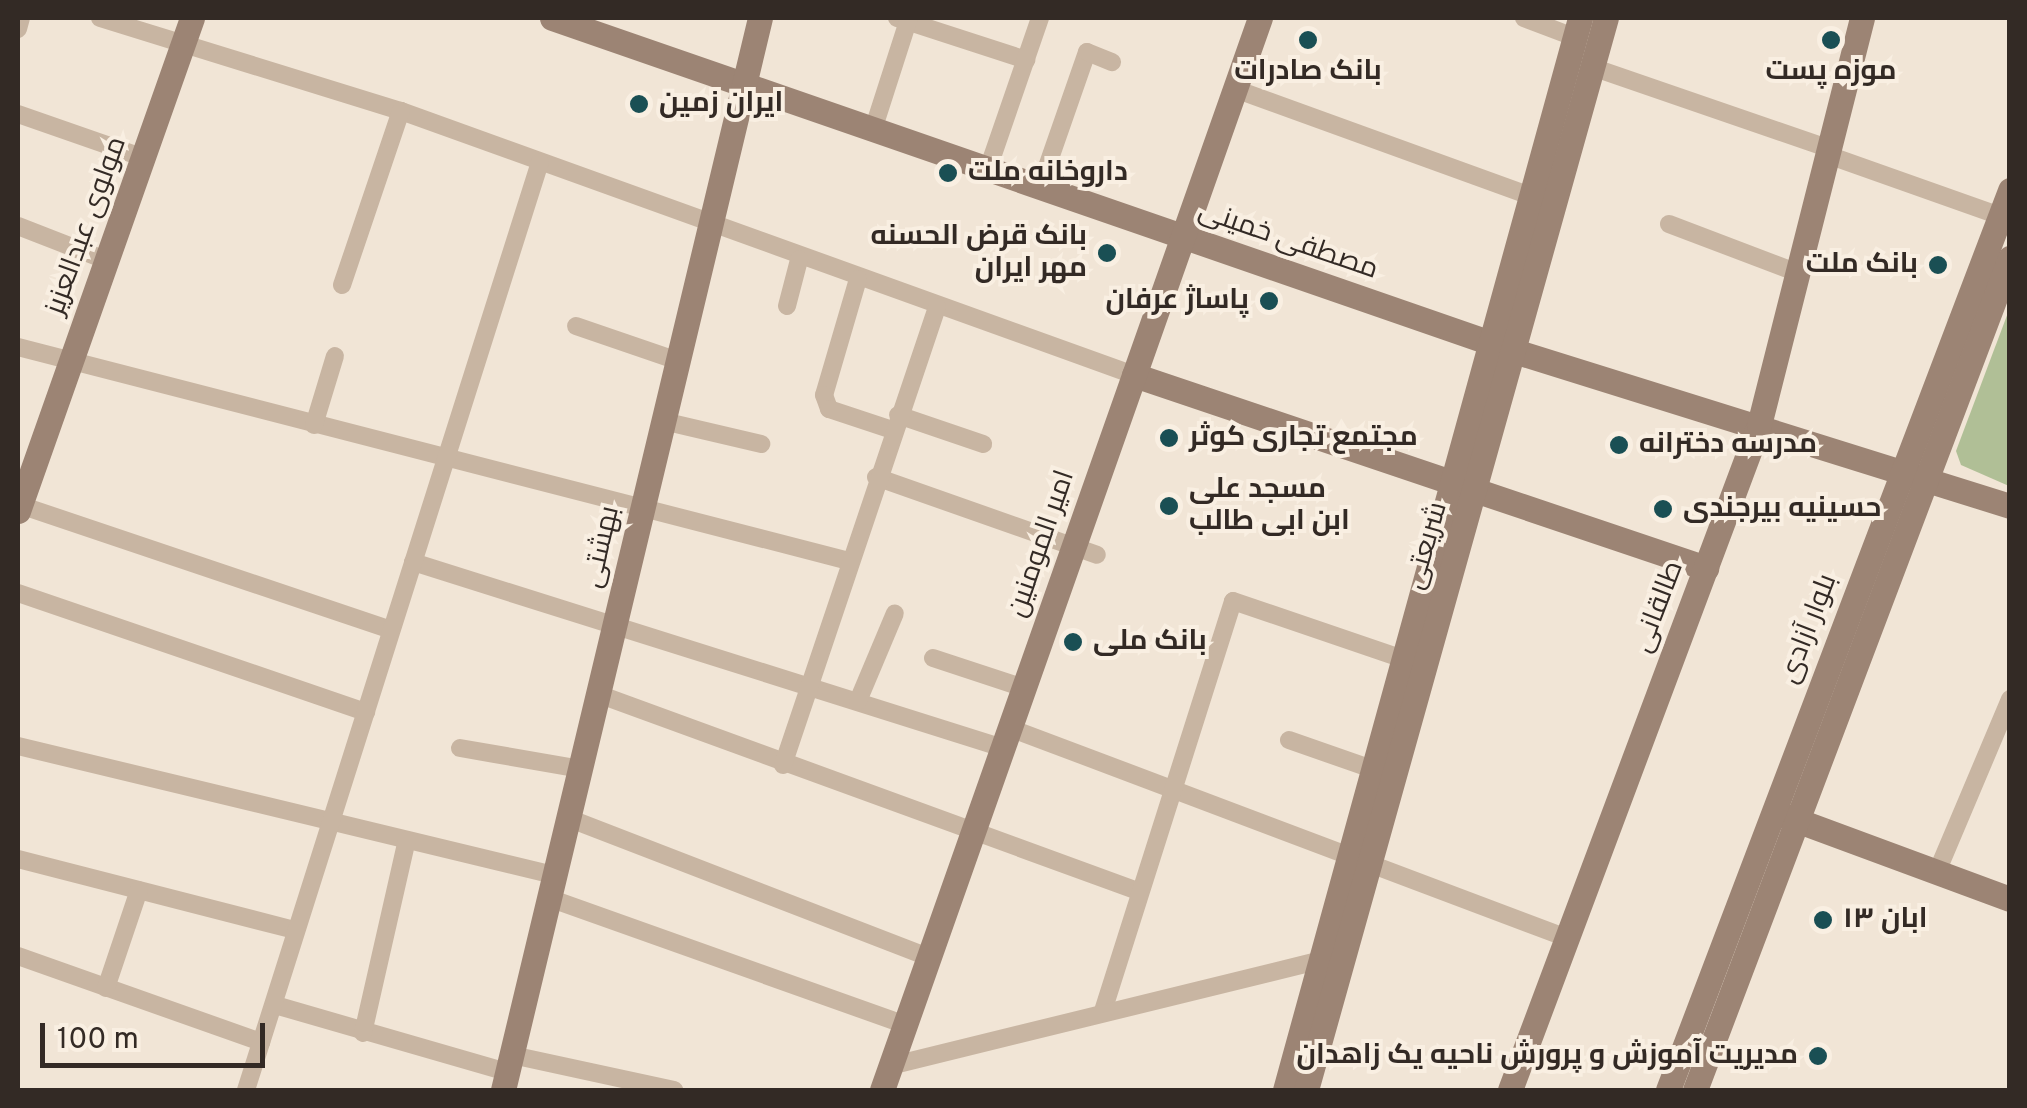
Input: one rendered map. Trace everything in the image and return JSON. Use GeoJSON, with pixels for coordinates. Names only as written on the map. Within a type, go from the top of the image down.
{"type":"FeatureCollection","features":[{"type":"Feature","properties":{"kind":"main road","name":"مولوی عبدالعزیز"},"geometry":{"type":"LineString","coordinates":[[18,508],[26,461],[69,365],[108,261],[192,18]]}},
{"type":"Feature","properties":{"kind":"main road","name":"مصطفی خمینی"},"geometry":{"type":"LineString","coordinates":[[552,18],[1502,347],[2010,506]]}},
{"type":"Feature","properties":{"kind":"main road","name":"بهشتی"},"geometry":{"type":"LineString","coordinates":[[507,1072],[760,18]]}},
{"type":"Feature","properties":{"kind":"main road","name":"امیر المومنین"},"geometry":{"type":"LineString","coordinates":[[886,1078],[1024,688],[1086,550],[1134,374],[1260,18]]}},
{"type":"Feature","properties":{"kind":"main road","name":"شریعتی"},"geometry":{"type":"LineString","coordinates":[[1306,1090],[1359,854],[1502,347],[1606,18]]}},
{"type":"Feature","properties":{"kind":"main road","name":"طالقانی"},"geometry":{"type":"LineString","coordinates":[[1510,1090],[1759,425],[1862,18]]}},
{"type":"Feature","properties":{"kind":"main road","name":"شریعتی"},"geometry":{"type":"LineString","coordinates":[[1502,347],[1530,196],[1577,27]]}},
{"type":"Feature","properties":{"kind":"main road","name":"بلوار آزادی"},"geometry":{"type":"LineString","coordinates":[[1668,1090],[1784,816],[1913,474],[2010,190]]}},
{"type":"Feature","properties":{"kind":"main road","name":"بلوار آزادی"},"geometry":{"type":"LineString","coordinates":[[1913,474],[2010,258]]}},
{"type":"Feature","properties":{"kind":"main road"},"geometry":{"type":"LineString","coordinates":[[1134,374],[1706,568]]}},
{"type":"Feature","properties":{"kind":"main road","name":"شریعتی"},"geometry":{"type":"LineString","coordinates":[[1285,1090],[1315,962],[1359,854],[1369,768],[1400,658],[1463,483]]}},
{"type":"Feature","properties":{"kind":"main road","name":"بلوار آزادی"},"geometry":{"type":"LineString","coordinates":[[1695,1090],[1784,816]]}},
{"type":"Feature","properties":{"kind":"main road"},"geometry":{"type":"LineString","coordinates":[[1784,816],[2010,899]]}},
{"type":"Feature","properties":{"kind":"street"},"geometry":{"type":"LineString","coordinates":[[18,28],[21,18]]}},
{"type":"Feature","properties":{"kind":"street"},"geometry":{"type":"LineString","coordinates":[[100,18],[402,111],[799,260],[1134,374]]}},
{"type":"Feature","properties":{"kind":"street"},"geometry":{"type":"LineString","coordinates":[[988,169],[1040,18]]}},
{"type":"Feature","properties":{"kind":"street"},"geometry":{"type":"LineString","coordinates":[[1524,18],[1577,27]]}},
{"type":"Feature","properties":{"kind":"street"},"geometry":{"type":"LineString","coordinates":[[873,130],[904,19],[1026,60]]}},
{"type":"Feature","properties":{"kind":"street"},"geometry":{"type":"LineString","coordinates":[[1040,186],[1087,52],[1112,62]]}},
{"type":"Feature","properties":{"kind":"street"},"geometry":{"type":"LineString","coordinates":[[1592,68],[2000,216]]}},
{"type":"Feature","properties":{"kind":"street"},"geometry":{"type":"LineString","coordinates":[[1234,88],[1530,196]]}},
{"type":"Feature","properties":{"kind":"street"},"geometry":{"type":"LineString","coordinates":[[342,285],[402,111]]}},
{"type":"Feature","properties":{"kind":"street"},"geometry":{"type":"LineString","coordinates":[[18,114],[144,158]]}},
{"type":"Feature","properties":{"kind":"street"},"geometry":{"type":"LineString","coordinates":[[246,1090],[540,162]]}},
{"type":"Feature","properties":{"kind":"street"},"geometry":{"type":"LineString","coordinates":[[1669,224],[1798,273]]}},
{"type":"Feature","properties":{"kind":"street"},"geometry":{"type":"LineString","coordinates":[[18,226],[108,261]]}},
{"type":"Feature","properties":{"kind":"street"},"geometry":{"type":"LineString","coordinates":[[787,306],[799,260]]}},
{"type":"Feature","properties":{"kind":"street"},"geometry":{"type":"LineString","coordinates":[[858,278],[824,395],[828,409],[982,444]]}},
{"type":"Feature","properties":{"kind":"street"},"geometry":{"type":"LineString","coordinates":[[783,765],[876,477],[937,306]]}},
{"type":"Feature","properties":{"kind":"street"},"geometry":{"type":"LineString","coordinates":[[576,326],[678,361]]}},
{"type":"Feature","properties":{"kind":"street"},"geometry":{"type":"LineString","coordinates":[[18,347],[69,365],[849,561]]}},
{"type":"Feature","properties":{"kind":"street"},"geometry":{"type":"LineString","coordinates":[[314,425],[336,356]]}},
{"type":"Feature","properties":{"kind":"street"},"geometry":{"type":"LineString","coordinates":[[663,421],[760,444]]}},
{"type":"Feature","properties":{"kind":"street"},"geometry":{"type":"LineString","coordinates":[[876,477],[1086,550]]}},
{"type":"Feature","properties":{"kind":"street"},"geometry":{"type":"LineString","coordinates":[[18,508],[391,630]]}},
{"type":"Feature","properties":{"kind":"street"},"geometry":{"type":"LineString","coordinates":[[413,562],[616,621],[858,701],[1006,738],[1170,786],[1359,854],[1568,938]]}},
{"type":"Feature","properties":{"kind":"street"},"geometry":{"type":"LineString","coordinates":[[18,593],[366,712]]}},
{"type":"Feature","properties":{"kind":"street"},"geometry":{"type":"LineString","coordinates":[[1103,1010],[1134,890],[1233,601],[1400,658]]}},
{"type":"Feature","properties":{"kind":"street"},"geometry":{"type":"LineString","coordinates":[[858,701],[896,613]]}},
{"type":"Feature","properties":{"kind":"street"},"geometry":{"type":"LineString","coordinates":[[932,658],[1024,688]]}},
{"type":"Feature","properties":{"kind":"street"},"geometry":{"type":"LineString","coordinates":[[598,694],[972,836],[1134,890]]}},
{"type":"Feature","properties":{"kind":"street"},"geometry":{"type":"LineString","coordinates":[[1937,872],[2010,699]]}},
{"type":"Feature","properties":{"kind":"street"},"geometry":{"type":"LineString","coordinates":[[1289,740],[1369,768]]}},
{"type":"Feature","properties":{"kind":"street"},"geometry":{"type":"LineString","coordinates":[[18,746],[407,840],[552,887],[722,960],[905,1025]]}},
{"type":"Feature","properties":{"kind":"street"},"geometry":{"type":"LineString","coordinates":[[460,748],[580,769]]}},
{"type":"Feature","properties":{"kind":"street"},"geometry":{"type":"LineString","coordinates":[[568,818],[929,957]]}},
{"type":"Feature","properties":{"kind":"street"},"geometry":{"type":"LineString","coordinates":[[363,1032],[407,840]]}},
{"type":"Feature","properties":{"kind":"street"},"geometry":{"type":"LineString","coordinates":[[18,859],[296,930]]}},
{"type":"Feature","properties":{"kind":"street"},"geometry":{"type":"LineString","coordinates":[[106,988],[139,890]]}},
{"type":"Feature","properties":{"kind":"street"},"geometry":{"type":"LineString","coordinates":[[18,956],[260,1042]]}},
{"type":"Feature","properties":{"kind":"street"},"geometry":{"type":"LineString","coordinates":[[886,1078],[1103,1010],[1315,962]]}},
{"type":"Feature","properties":{"kind":"street"},"geometry":{"type":"LineString","coordinates":[[275,1004],[507,1072],[674,1090]]}},
{"type":"Feature","properties":{"kind":"green space"},"geometry":{"type":"Polygon","coordinates":[[[2009,310],[2009,486],[1961,465],[1956,451],[2009,310]]]}},
{"type":"Feature","properties":{"kind":"place","name":"بانک صادرات"},"geometry":{"type":"Point","coordinates":[1308,40]}},
{"type":"Feature","properties":{"kind":"place","name":"موزه پست"},"geometry":{"type":"Point","coordinates":[1831,40]}},
{"type":"Feature","properties":{"kind":"place","name":"ایران زمین"},"geometry":{"type":"Point","coordinates":[639,104]}},
{"type":"Feature","properties":{"kind":"place","name":"داروخانه ملت"},"geometry":{"type":"Point","coordinates":[948,173]}},
{"type":"Feature","properties":{"kind":"place","name":"بانک قرض الحسنه مهر ایران"},"geometry":{"type":"Point","coordinates":[1107,253]}},
{"type":"Feature","properties":{"kind":"place","name":"بانک ملت"},"geometry":{"type":"Point","coordinates":[1938,265]}},
{"type":"Feature","properties":{"kind":"place","name":"پاساژ عرفان"},"geometry":{"type":"Point","coordinates":[1269,301]}},
{"type":"Feature","properties":{"kind":"place","name":"مجتمع تجاری کوثر"},"geometry":{"type":"Point","coordinates":[1169,438]}},
{"type":"Feature","properties":{"kind":"place","name":"مدرسه دخترانه"},"geometry":{"type":"Point","coordinates":[1619,445]}},
{"type":"Feature","properties":{"kind":"place","name":"مسجد علی ابن ابی طالب"},"geometry":{"type":"Point","coordinates":[1169,506]}},
{"type":"Feature","properties":{"kind":"place","name":"حسینیه بیرجندی"},"geometry":{"type":"Point","coordinates":[1663,509]}},
{"type":"Feature","properties":{"kind":"place","name":"بانک ملی"},"geometry":{"type":"Point","coordinates":[1073,642]}},
{"type":"Feature","properties":{"kind":"place","name":"۱۳ ابان"},"geometry":{"type":"Point","coordinates":[1823,920]}},
{"type":"Feature","properties":{"kind":"place","name":"مدیریت آموزش و پرورش ناحیه یک زاهدان"},"geometry":{"type":"Point","coordinates":[1818,1056]}}]}
